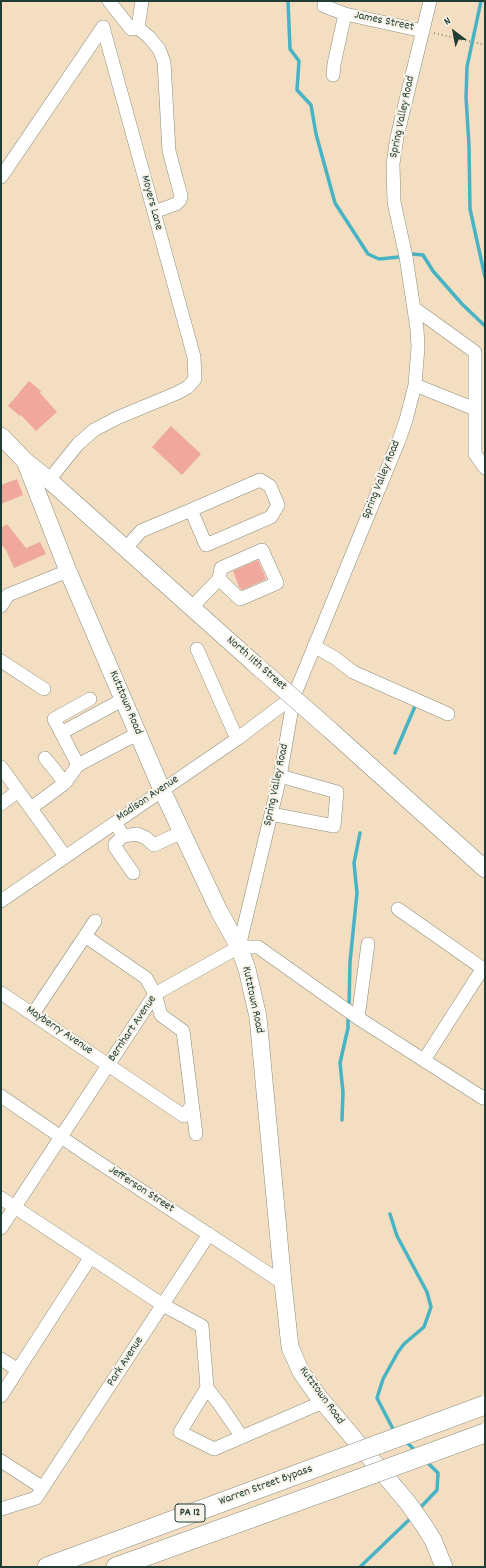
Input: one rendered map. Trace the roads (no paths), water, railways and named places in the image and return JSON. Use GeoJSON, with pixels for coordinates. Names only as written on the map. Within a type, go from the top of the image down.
{"type":"FeatureCollection","features":[{"type":"Feature","properties":{"kind":"highway","name":"Warren Street Bypass"},"geometry":{"type":"LineString","coordinates":[[47,1567],[485,1405]]}},
{"type":"Feature","properties":{"kind":"highway","name":"Warren Street Bypass"},"geometry":{"type":"LineString","coordinates":[[116,1567],[485,1433]]}},
{"type":"Feature","properties":{"kind":"highway"},"geometry":{"type":"LineString","coordinates":[[127,1567],[153,1554]]}},
{"type":"Feature","properties":{"kind":"highway"},"geometry":{"type":"LineString","coordinates":[[31,1567],[71,1557]]}},
{"type":"Feature","properties":{"kind":"main road","name":"Kutztown Road"},"geometry":{"type":"LineString","coordinates":[[1,436],[25,461],[68,571],[162,790],[220,911],[239,947],[247,969],[258,1017],[290,1347],[301,1372],[323,1402],[408,1503],[423,1524],[433,1540],[443,1567]]}},
{"type":"Feature","properties":{"kind":"main road","name":"North 11th Street"},"geometry":{"type":"LineString","coordinates":[[25,461],[49,480],[485,869]]}},
{"type":"Feature","properties":{"kind":"street"},"geometry":{"type":"LineString","coordinates":[[138,28],[142,1]]}},
{"type":"Feature","properties":{"kind":"street","name":"James Street"},"geometry":{"type":"LineString","coordinates":[[326,1],[324,6],[346,14],[423,31]]}},
{"type":"Feature","properties":{"kind":"street","name":"Spring Valley Road"},"geometry":{"type":"LineString","coordinates":[[239,947],[280,776],[294,696],[399,440],[415,385],[418,347],[406,257],[395,208],[393,164],[397,138],[430,1]]}},
{"type":"Feature","properties":{"kind":"street"},"geometry":{"type":"LineString","coordinates":[[116,2],[131,29],[138,28]]}},
{"type":"Feature","properties":{"kind":"street"},"geometry":{"type":"LineString","coordinates":[[333,75],[334,64],[346,14]]}},
{"type":"Feature","properties":{"kind":"street","name":"Moyers Lane"},"geometry":{"type":"LineString","coordinates":[[1,177],[103,27],[194,356],[195,379],[188,387],[177,393],[117,418],[94,430],[78,444],[49,480]]}},
{"type":"Feature","properties":{"kind":"street"},"geometry":{"type":"LineString","coordinates":[[138,28],[159,49],[164,62],[169,152],[181,196],[180,200],[176,204],[154,212]]}},
{"type":"Feature","properties":{"kind":"street"},"geometry":{"type":"LineString","coordinates":[[414,308],[474,352],[476,454],[485,468]]}},
{"type":"Feature","properties":{"kind":"street"},"geometry":{"type":"LineString","coordinates":[[415,385],[475,409]]}},
{"type":"Feature","properties":{"kind":"street"},"geometry":{"type":"LineString","coordinates":[[125,549],[141,531],[260,480],[270,486],[278,505],[271,517],[206,545],[191,510]]}},
{"type":"Feature","properties":{"kind":"street"},"geometry":{"type":"LineString","coordinates":[[1,606],[5,593],[68,571]]}},
{"type":"Feature","properties":{"kind":"street"},"geometry":{"type":"LineString","coordinates":[[191,608],[219,579]]}},
{"type":"Feature","properties":{"kind":"street"},"geometry":{"type":"LineString","coordinates":[[314,646],[335,658],[353,672],[448,714]]}},
{"type":"Feature","properties":{"kind":"street"},"geometry":{"type":"LineString","coordinates":[[197,649],[237,739]]}},
{"type":"Feature","properties":{"kind":"street"},"geometry":{"type":"LineString","coordinates":[[1,661],[44,690]]}},
{"type":"Feature","properties":{"kind":"street","name":"Madison Avenue"},"geometry":{"type":"LineString","coordinates":[[1,901],[237,739],[294,696]]}},
{"type":"Feature","properties":{"kind":"street"},"geometry":{"type":"LineString","coordinates":[[61,733],[124,699]]}},
{"type":"Feature","properties":{"kind":"street"},"geometry":{"type":"LineString","coordinates":[[78,765],[54,719],[90,700]]}},
{"type":"Feature","properties":{"kind":"street"},"geometry":{"type":"LineString","coordinates":[[30,808],[65,783],[78,765],[138,734]]}},
{"type":"Feature","properties":{"kind":"street"},"geometry":{"type":"LineString","coordinates":[[45,758],[65,783]]}},
{"type":"Feature","properties":{"kind":"street"},"geometry":{"type":"LineString","coordinates":[[1,767],[65,856]]}},
{"type":"Feature","properties":{"kind":"street"},"geometry":{"type":"LineString","coordinates":[[271,814],[334,826],[337,792],[280,776]]}},
{"type":"Feature","properties":{"kind":"street"},"geometry":{"type":"LineString","coordinates":[[1,804],[18,791]]}},
{"type":"Feature","properties":{"kind":"street"},"geometry":{"type":"LineString","coordinates":[[114,822],[123,836]]}},
{"type":"Feature","properties":{"kind":"street"},"geometry":{"type":"LineString","coordinates":[[133,873],[115,847],[115,844],[123,836],[137,834],[146,838],[158,851],[182,832]]}},
{"type":"Feature","properties":{"kind":"street"},"geometry":{"type":"LineString","coordinates":[[398,909],[484,969],[424,1060]]}},
{"type":"Feature","properties":{"kind":"street"},"geometry":{"type":"LineString","coordinates":[[33,1014],[95,921]]}},
{"type":"Feature","properties":{"kind":"street"},"geometry":{"type":"LineString","coordinates":[[85,936],[146,978],[155,994],[161,1015],[183,1030],[196,1134]]}},
{"type":"Feature","properties":{"kind":"street"},"geometry":{"type":"LineString","coordinates":[[358,1018],[368,944]]}},
{"type":"Feature","properties":{"kind":"street"},"geometry":{"type":"LineString","coordinates":[[239,947],[258,947],[358,1018],[483,1098],[485,1096]]}},
{"type":"Feature","properties":{"kind":"street","name":"Bernhart Avenue"},"geometry":{"type":"LineString","coordinates":[[1,1228],[155,994],[239,947]]}},
{"type":"Feature","properties":{"kind":"street","name":"Mayberry Avenue"},"geometry":{"type":"LineString","coordinates":[[1,993],[184,1116],[192,1105]]}},
{"type":"Feature","properties":{"kind":"street","name":"Jefferson Street"},"geometry":{"type":"LineString","coordinates":[[1,1096],[283,1283]]}},
{"type":"Feature","properties":{"kind":"street"},"geometry":{"type":"LineString","coordinates":[[1,1198],[163,1305],[202,1326],[207,1388],[242,1437]]}},
{"type":"Feature","properties":{"kind":"street","name":"Park Avenue"},"geometry":{"type":"LineString","coordinates":[[1,1509],[36,1498],[209,1234]]}},
{"type":"Feature","properties":{"kind":"street"},"geometry":{"type":"LineString","coordinates":[[1,1396],[90,1258]]}},
{"type":"Feature","properties":{"kind":"street"},"geometry":{"type":"LineString","coordinates":[[1,1359],[18,1370]]}},
{"type":"Feature","properties":{"kind":"street"},"geometry":{"type":"LineString","coordinates":[[207,1388],[180,1432],[214,1449],[323,1402]]}},
{"type":"Feature","properties":{"kind":"street"},"geometry":{"type":"LineString","coordinates":[[1,1461],[43,1488]]}},
{"type":"Feature","properties":{"kind":"waterway"},"geometry":{"type":"LineString","coordinates":[[288,1],[290,49],[299,61],[297,90],[311,105],[316,134],[335,203],[368,254],[379,259],[399,257]]}},
{"type":"Feature","properties":{"kind":"waterway"},"geometry":{"type":"LineString","coordinates":[[481,1],[467,67],[466,97],[469,146],[470,209],[485,277]]}},
{"type":"Feature","properties":{"kind":"waterway"},"geometry":{"type":"LineString","coordinates":[[412,254],[423,255],[433,271],[462,304],[485,326]]}},
{"type":"Feature","properties":{"kind":"waterway"},"geometry":{"type":"LineString","coordinates":[[395,753],[416,704]]}},
{"type":"Feature","properties":{"kind":"waterway"},"geometry":{"type":"LineString","coordinates":[[349,1007],[350,962],[357,893],[354,863],[360,833]]}},
{"type":"Feature","properties":{"kind":"waterway"},"geometry":{"type":"LineString","coordinates":[[342,1120],[343,1092],[340,1063],[348,1028],[348,1015]]}},
{"type":"Feature","properties":{"kind":"waterway"},"geometry":{"type":"LineString","coordinates":[[390,1214],[397,1236],[427,1292],[431,1307],[424,1327],[404,1344],[398,1352],[383,1379],[377,1398],[396,1432]]}},
{"type":"Feature","properties":{"kind":"waterway"},"geometry":{"type":"LineString","coordinates":[[405,1441],[416,1451]]}},
{"type":"Feature","properties":{"kind":"waterway"},"geometry":{"type":"LineString","coordinates":[[418,1510],[437,1490],[438,1473],[426,1461]]}},
{"type":"Feature","properties":{"kind":"waterway"},"geometry":{"type":"LineString","coordinates":[[360,1567],[413,1516]]}}]}
